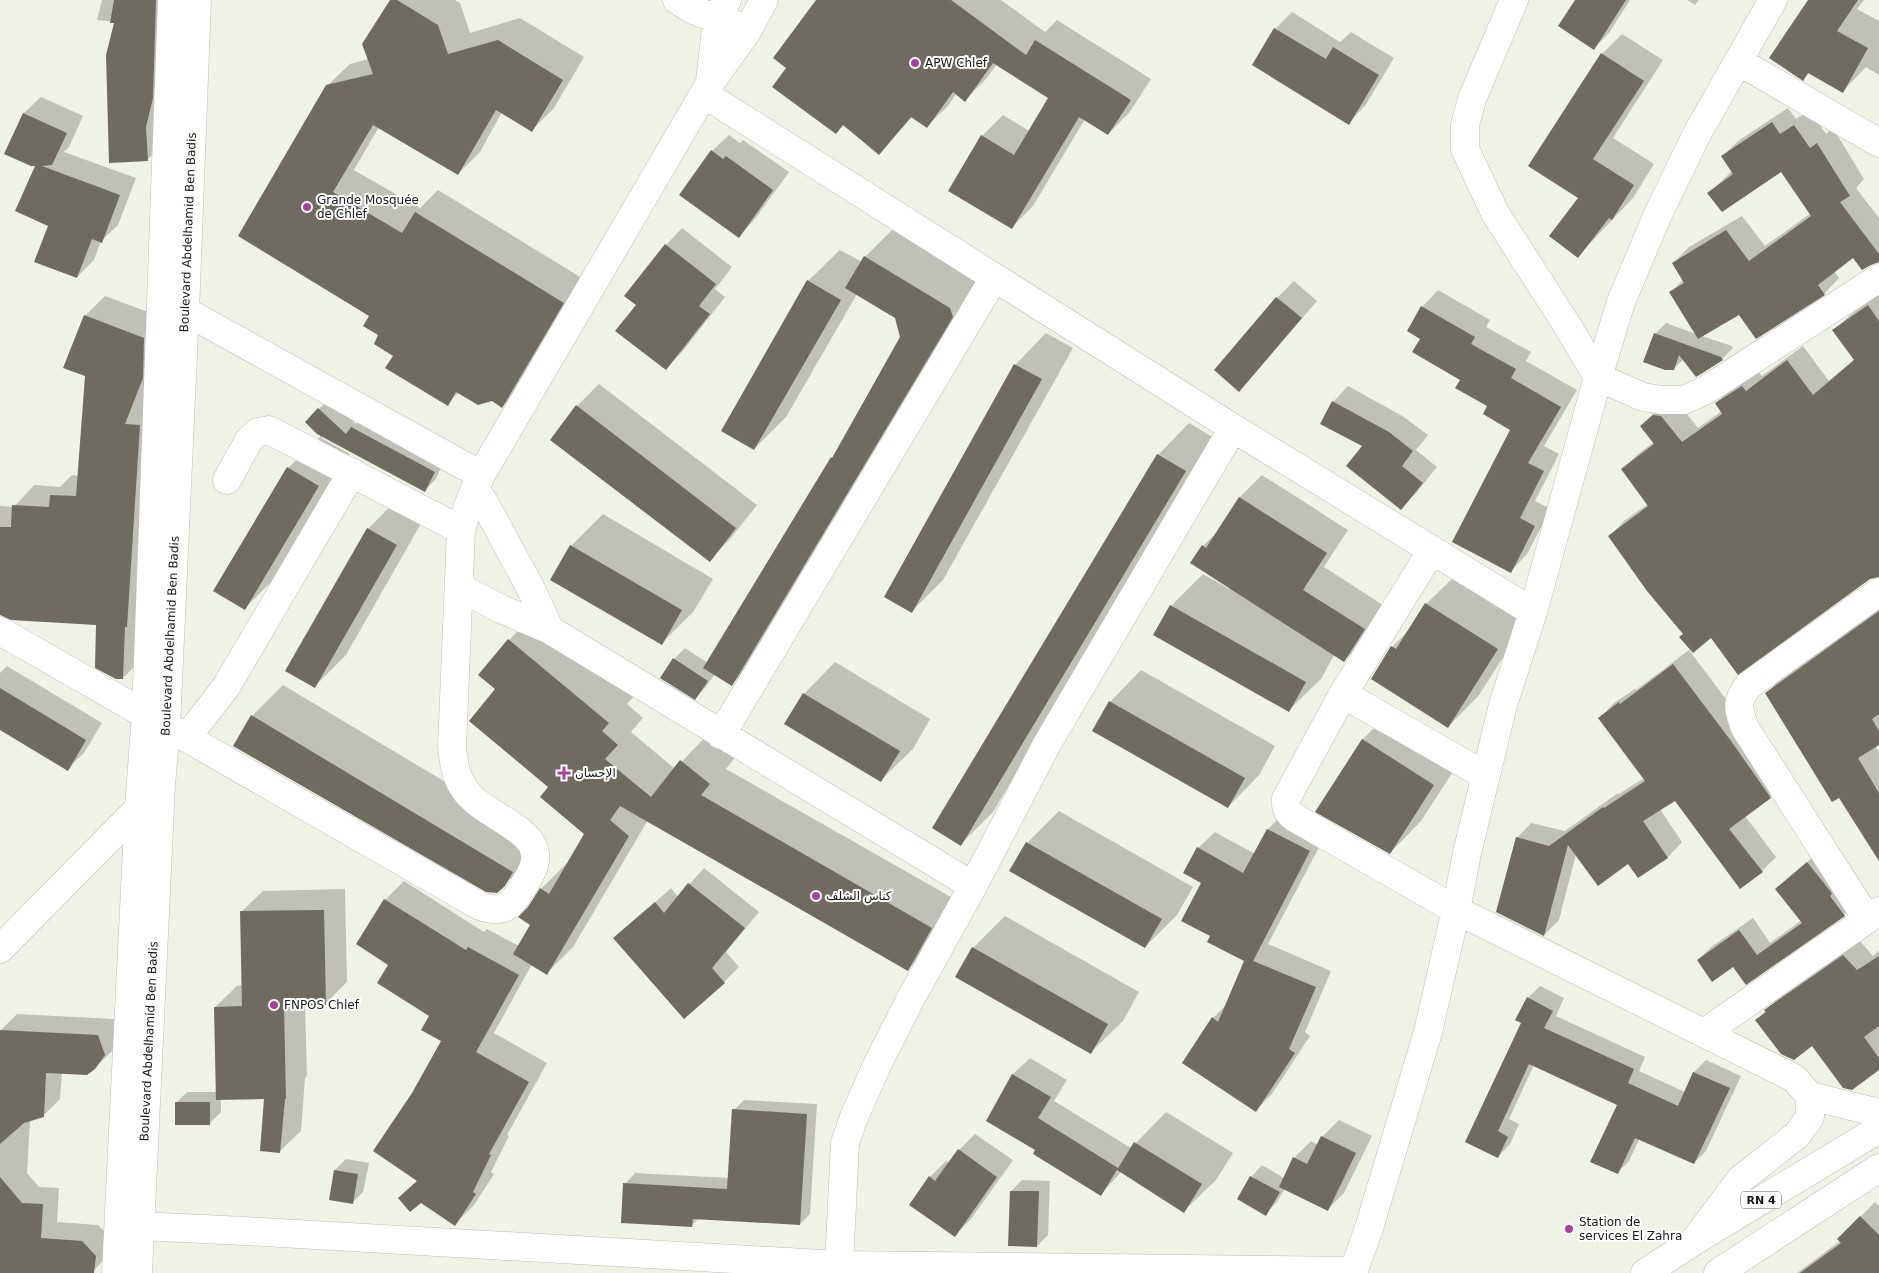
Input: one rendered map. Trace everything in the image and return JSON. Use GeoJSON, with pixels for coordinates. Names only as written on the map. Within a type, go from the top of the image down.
{"type":"FeatureCollection","features":[{"type":"Feature","properties":{"kind":"main road","name":"Boulevard Abdelhamid Ben Badis"},"geometry":{"type":"LineString","coordinates":[[116,1273],[139,808],[166,726],[172,0]]}},
{"type":"Feature","properties":{"kind":"main road","name":"Boulevard Abdelhamid Ben Badis"},"geometry":{"type":"LineString","coordinates":[[138,1273],[161,785],[166,726],[197,0]]}},
{"type":"Feature","properties":{"kind":"main road"},"geometry":{"type":"LineString","coordinates":[[0,631],[480,906],[491,910],[502,909],[514,900],[533,871],[536,861],[535,851],[531,842],[524,834],[479,805],[464,788],[455,770],[452,747],[461,530],[478,482],[753,10],[693,10],[677,0]]}},
{"type":"Feature","properties":{"kind":"main road"},"geometry":{"type":"LineString","coordinates":[[1514,0],[1472,99],[1465,125],[1465,149],[1495,213],[1598,377],[1642,397],[1661,400],[1684,400],[1706,390],[1879,278]]}},
{"type":"Feature","properties":{"kind":"main road"},"geometry":{"type":"LineString","coordinates":[[141,1226],[244,1230],[739,1266],[839,1265],[1354,1272],[1428,1032],[1467,853],[1503,705],[1533,612],[1598,377],[1621,302],[1658,214],[1698,132],[1773,0]]}},
{"type":"Feature","properties":{"kind":"main road"},"geometry":{"type":"LineString","coordinates":[[707,88],[722,9]]}},
{"type":"Feature","properties":{"kind":"main road"},"geometry":{"type":"LineString","coordinates":[[1738,61],[1879,142]]}},
{"type":"Feature","properties":{"kind":"main road"},"geometry":{"type":"LineString","coordinates":[[707,88],[994,278],[1233,428],[1533,612]]}},
{"type":"Feature","properties":{"kind":"main road"},"geometry":{"type":"LineString","coordinates":[[722,735],[994,278]]}},
{"type":"Feature","properties":{"kind":"main road"},"geometry":{"type":"LineString","coordinates":[[185,311],[478,482],[485,504],[530,587],[550,630]]}},
{"type":"Feature","properties":{"kind":"main road"},"geometry":{"type":"LineString","coordinates":[[839,1265],[845,1143],[854,1117],[877,1065],[1048,744],[1233,428]]}},
{"type":"Feature","properties":{"kind":"main road"},"geometry":{"type":"LineString","coordinates":[[227,480],[249,440],[258,432],[269,430],[461,530]]}},
{"type":"Feature","properties":{"kind":"main road"},"geometry":{"type":"LineString","coordinates":[[166,726],[226,687],[352,472]]}},
{"type":"Feature","properties":{"kind":"main road"},"geometry":{"type":"LineString","coordinates":[[1432,550],[1343,694],[1286,798],[1285,806],[1288,813],[1456,910],[1794,1078],[1810,1096],[1879,1114]]}},
{"type":"Feature","properties":{"kind":"main road"},"geometry":{"type":"LineString","coordinates":[[459,587],[501,609],[550,630],[973,886]]}},
{"type":"Feature","properties":{"kind":"main road"},"geometry":{"type":"LineString","coordinates":[[1704,1033],[1873,915],[1746,728],[1738,710],[1740,697],[1749,685],[1879,592]]}},
{"type":"Feature","properties":{"kind":"main road"},"geometry":{"type":"LineString","coordinates":[[1343,694],[1486,776]]}},
{"type":"Feature","properties":{"kind":"main road"},"geometry":{"type":"LineString","coordinates":[[0,949],[139,808]]}},
{"type":"Feature","properties":{"kind":"main road"},"geometry":{"type":"LineString","coordinates":[[1694,1241],[1741,1180],[1797,1136],[1810,1117],[1810,1096]]}},
{"type":"Feature","properties":{"kind":"main road","name":"RN 4"},"geometry":{"type":"LineString","coordinates":[[1645,1273],[1694,1241],[1879,1129]]}},
{"type":"Feature","properties":{"kind":"main road"},"geometry":{"type":"LineString","coordinates":[[1718,1273],[1879,1168]]}},
{"type":"Feature","properties":{"kind":"building"},"geometry":{"type":"Polygon","coordinates":[[[114,0],[156,0],[153,98],[146,127],[148,161],[109,163],[106,55],[114,23],[110,23],[114,0]]]}},
{"type":"Feature","properties":{"kind":"building","name":"Grande Mosquée de Chlef"},"geometry":{"type":"Polygon","coordinates":[[[390,0],[397,0],[438,25],[448,54],[498,40],[563,80],[532,132],[496,110],[458,175],[373,125],[333,192],[402,233],[415,212],[564,303],[502,408],[492,401],[478,405],[456,392],[448,406],[385,368],[393,356],[374,344],[378,335],[363,326],[369,316],[238,236],[326,85],[373,74],[362,44],[390,0]]]}},
{"type":"Feature","properties":{"kind":"building"},"geometry":{"type":"Polygon","coordinates":[[[816,0],[951,0],[1026,55],[1035,40],[1131,100],[1108,135],[1079,117],[1012,229],[948,191],[981,135],[1014,155],[1048,98],[993,63],[965,102],[953,92],[927,128],[911,117],[879,155],[843,125],[836,134],[772,87],[786,68],[773,58],[816,0]]]}},
{"type":"Feature","properties":{"kind":"building"},"geometry":{"type":"Polygon","coordinates":[[[1575,0],[1626,0],[1594,50],[1558,26],[1575,0]]]}},
{"type":"Feature","properties":{"kind":"building"},"geometry":{"type":"Polygon","coordinates":[[[1808,0],[1858,0],[1837,31],[1868,48],[1843,93],[1808,73],[1803,81],[1769,58],[1808,0]]]}},
{"type":"Feature","properties":{"kind":"building"},"geometry":{"type":"Polygon","coordinates":[[[1274,28],[1326,59],[1333,47],[1379,75],[1349,125],[1252,65],[1274,28]]]}},
{"type":"Feature","properties":{"kind":"building"},"geometry":{"type":"Polygon","coordinates":[[[1601,53],[1644,81],[1593,159],[1634,185],[1612,220],[1609,218],[1578,258],[1549,236],[1578,198],[1528,166],[1601,53]]]}},
{"type":"Feature","properties":{"kind":"building"},"geometry":{"type":"Polygon","coordinates":[[[23,113],[67,133],[52,165],[42,166],[120,195],[102,243],[92,239],[77,278],[34,262],[48,226],[15,211],[35,166],[4,154],[23,113]]]}},
{"type":"Feature","properties":{"kind":"building"},"geometry":{"type":"Polygon","coordinates":[[[1772,122],[1780,134],[1794,125],[1810,148],[1817,143],[1850,196],[1840,202],[1879,254],[1879,262],[1862,270],[1853,258],[1818,285],[1825,295],[1756,339],[1739,315],[1698,339],[1669,292],[1684,283],[1672,263],[1726,230],[1749,261],[1811,216],[1781,172],[1722,212],[1707,193],[1733,174],[1721,156],[1772,122]]]}},
{"type":"Feature","properties":{"kind":"building"},"geometry":{"type":"Polygon","coordinates":[[[711,150],[723,159],[726,156],[773,190],[739,238],[679,195],[711,150]]]}},
{"type":"Feature","properties":{"kind":"building"},"geometry":{"type":"Polygon","coordinates":[[[665,244],[716,284],[699,306],[710,314],[666,370],[615,331],[636,305],[624,296],[665,244]]]}},
{"type":"Feature","properties":{"kind":"building"},"geometry":{"type":"Polygon","coordinates":[[[864,256],[950,308],[953,317],[732,686],[703,668],[832,458],[900,337],[895,318],[845,288],[864,256]]]}},
{"type":"Feature","properties":{"kind":"building"},"geometry":{"type":"Polygon","coordinates":[[[807,280],[841,300],[754,450],[721,431],[807,280]]]}},
{"type":"Feature","properties":{"kind":"building"},"geometry":{"type":"Polygon","coordinates":[[[1276,297],[1302,318],[1239,392],[1214,370],[1276,297]]]}},
{"type":"Feature","properties":{"kind":"building"},"geometry":{"type":"Polygon","coordinates":[[[1868,305],[1879,321],[1879,577],[1870,579],[1738,675],[1711,638],[1693,653],[1679,637],[1683,634],[1647,591],[1608,536],[1648,506],[1621,469],[1654,444],[1640,426],[1653,415],[1661,416],[1682,442],[1722,414],[1715,403],[1742,386],[1746,391],[1787,360],[1813,395],[1854,360],[1832,330],[1868,305]]]}},
{"type":"Feature","properties":{"kind":"building"},"geometry":{"type":"Polygon","coordinates":[[[1421,306],[1475,337],[1471,344],[1516,369],[1511,378],[1561,407],[1528,463],[1544,471],[1520,518],[1535,526],[1511,573],[1452,542],[1510,430],[1483,414],[1487,406],[1455,388],[1460,380],[1412,352],[1420,339],[1407,331],[1421,306]]]}},
{"type":"Feature","properties":{"kind":"building"},"geometry":{"type":"Polygon","coordinates":[[[84,315],[144,338],[143,378],[125,424],[140,425],[123,679],[116,679],[95,668],[96,625],[11,620],[0,615],[0,527],[11,527],[12,505],[49,507],[50,495],[76,496],[85,376],[63,368],[84,315]]]}},
{"type":"Feature","properties":{"kind":"building"},"geometry":{"type":"Polygon","coordinates":[[[1654,333],[1721,357],[1723,360],[1696,377],[1679,355],[1674,370],[1665,370],[1643,362],[1654,333]]]}},
{"type":"Feature","properties":{"kind":"building"},"geometry":{"type":"Polygon","coordinates":[[[1014,364],[1042,379],[912,613],[884,597],[1014,364]]]}},
{"type":"Feature","properties":{"kind":"building"},"geometry":{"type":"Polygon","coordinates":[[[1332,401],[1389,432],[1413,451],[1402,466],[1423,483],[1401,510],[1346,466],[1362,446],[1320,424],[1332,401]]]}},
{"type":"Feature","properties":{"kind":"building"},"geometry":{"type":"Polygon","coordinates":[[[576,405],[736,528],[710,562],[550,440],[576,405]]]}},
{"type":"Feature","properties":{"kind":"building"},"geometry":{"type":"Polygon","coordinates":[[[318,408],[346,434],[351,427],[435,472],[425,492],[317,434],[305,422],[318,408]]]}},
{"type":"Feature","properties":{"kind":"building"},"geometry":{"type":"Polygon","coordinates":[[[1157,454],[1186,471],[961,846],[932,828],[1157,454]]]}},
{"type":"Feature","properties":{"kind":"building"},"geometry":{"type":"Polygon","coordinates":[[[287,467],[319,486],[245,610],[213,591],[287,467]]]}},
{"type":"Feature","properties":{"kind":"building"},"geometry":{"type":"Polygon","coordinates":[[[1239,497],[1327,553],[1303,590],[1365,629],[1344,662],[1190,563],[1202,545],[1206,548],[1239,497]]]}},
{"type":"Feature","properties":{"kind":"building"},"geometry":{"type":"Polygon","coordinates":[[[367,528],[397,545],[315,688],[285,671],[367,528]]]}},
{"type":"Feature","properties":{"kind":"building"},"geometry":{"type":"Polygon","coordinates":[[[570,545],[682,610],[662,645],[550,580],[570,545]]]}},
{"type":"Feature","properties":{"kind":"building"},"geometry":{"type":"Polygon","coordinates":[[[1425,603],[1498,649],[1448,728],[1371,679],[1391,646],[1396,649],[1425,603]]]}},
{"type":"Feature","properties":{"kind":"building"},"geometry":{"type":"Polygon","coordinates":[[[1170,605],[1306,682],[1289,712],[1153,635],[1170,605]]]}},
{"type":"Feature","properties":{"kind":"building"},"geometry":{"type":"Polygon","coordinates":[[[1879,611],[1879,714],[1872,719],[1879,731],[1879,745],[1858,758],[1879,793],[1879,861],[1839,798],[1832,802],[1765,693],[1879,611]]]}},
{"type":"Feature","properties":{"kind":"building"},"geometry":{"type":"Polygon","coordinates":[[[508,639],[609,723],[602,731],[618,745],[605,759],[651,797],[680,760],[710,784],[701,795],[932,928],[908,971],[620,806],[610,820],[629,836],[547,975],[513,954],[530,925],[518,917],[528,907],[540,888],[549,894],[584,834],[540,797],[548,787],[469,721],[495,689],[478,675],[508,639]]]}},
{"type":"Feature","properties":{"kind":"building"},"geometry":{"type":"Polygon","coordinates":[[[673,658],[708,681],[695,700],[660,678],[673,658]]]}},
{"type":"Feature","properties":{"kind":"building"},"geometry":{"type":"Polygon","coordinates":[[[1673,664],[1771,798],[1729,829],[1763,872],[1740,889],[1675,801],[1643,821],[1668,858],[1638,878],[1628,864],[1598,886],[1568,845],[1544,936],[1496,912],[1516,837],[1549,846],[1603,807],[1645,781],[1598,718],[1673,664]]]}},
{"type":"Feature","properties":{"kind":"building"},"geometry":{"type":"Polygon","coordinates":[[[0,688],[86,740],[68,771],[0,730],[0,688]]]}},
{"type":"Feature","properties":{"kind":"building"},"geometry":{"type":"Polygon","coordinates":[[[803,693],[900,751],[881,782],[784,724],[803,693]]]}},
{"type":"Feature","properties":{"kind":"building"},"geometry":{"type":"Polygon","coordinates":[[[1109,701],[1245,778],[1228,808],[1092,731],[1109,701]]]}},
{"type":"Feature","properties":{"kind":"building"},"geometry":{"type":"Polygon","coordinates":[[[251,715],[513,872],[505,886],[497,893],[486,892],[233,746],[251,715]]]}},
{"type":"Feature","properties":{"kind":"building"},"geometry":{"type":"Polygon","coordinates":[[[1362,739],[1434,785],[1390,854],[1315,812],[1362,739]]]}},
{"type":"Feature","properties":{"kind":"building"},"geometry":{"type":"Polygon","coordinates":[[[1267,829],[1310,851],[1253,961],[1316,987],[1289,1049],[1295,1053],[1256,1112],[1182,1063],[1212,1017],[1218,1022],[1244,961],[1207,942],[1210,936],[1181,921],[1201,883],[1183,873],[1197,847],[1243,873],[1267,829]]]}},
{"type":"Feature","properties":{"kind":"building"},"geometry":{"type":"Polygon","coordinates":[[[1026,842],[1162,919],[1145,948],[1009,871],[1026,842]]]}},
{"type":"Feature","properties":{"kind":"building"},"geometry":{"type":"Polygon","coordinates":[[[1807,862],[1831,892],[1830,896],[1845,916],[1746,985],[1733,967],[1712,982],[1697,960],[1739,930],[1757,955],[1802,923],[1775,889],[1807,862]]]}},
{"type":"Feature","properties":{"kind":"building"},"geometry":{"type":"Polygon","coordinates":[[[688,883],[745,928],[712,968],[725,983],[684,1019],[613,938],[655,902],[664,913],[688,883]]]}},
{"type":"Feature","properties":{"kind":"building"},"geometry":{"type":"Polygon","coordinates":[[[384,899],[466,950],[468,947],[519,975],[476,1052],[529,1082],[489,1154],[491,1155],[473,1192],[476,1194],[455,1226],[421,1203],[410,1212],[398,1198],[417,1181],[373,1151],[412,1093],[441,1041],[421,1030],[429,1016],[377,983],[388,965],[356,944],[384,899]]]}},
{"type":"Feature","properties":{"kind":"building","name":"FNPOS Chlef"},"geometry":{"type":"Polygon","coordinates":[[[324,910],[326,1005],[284,1006],[286,1099],[280,1153],[260,1151],[264,1099],[216,1100],[214,1007],[242,1006],[240,911],[324,910]]]}},
{"type":"Feature","properties":{"kind":"building"},"geometry":{"type":"Polygon","coordinates":[[[972,947],[1108,1024],[1091,1054],[955,977],[972,947]]]}},
{"type":"Feature","properties":{"kind":"building"},"geometry":{"type":"Polygon","coordinates":[[[1843,955],[1857,970],[1879,956],[1879,1026],[1864,1037],[1879,1058],[1879,1070],[1852,1090],[1843,1088],[1812,1046],[1794,1060],[1781,1054],[1755,1020],[1766,1012],[1764,1010],[1843,955]]]}},
{"type":"Feature","properties":{"kind":"building"},"geometry":{"type":"Polygon","coordinates":[[[1527,997],[1553,1011],[1544,1028],[1634,1069],[1628,1083],[1678,1106],[1693,1072],[1730,1088],[1694,1164],[1635,1138],[1618,1174],[1590,1162],[1617,1105],[1529,1064],[1498,1131],[1508,1137],[1498,1158],[1465,1142],[1521,1023],[1515,1020],[1527,997]]]}},
{"type":"Feature","properties":{"kind":"building"},"geometry":{"type":"Polygon","coordinates":[[[0,1030],[98,1035],[105,1055],[95,1069],[87,1075],[46,1073],[44,1117],[24,1123],[0,1144],[0,1030]]]}},
{"type":"Feature","properties":{"kind":"building"},"geometry":{"type":"Polygon","coordinates":[[[1012,1074],[1051,1097],[1038,1118],[1118,1168],[1101,1196],[1033,1154],[1035,1150],[986,1121],[1012,1074]]]}},
{"type":"Feature","properties":{"kind":"building"},"geometry":{"type":"Polygon","coordinates":[[[175,1102],[210,1102],[210,1125],[175,1125],[175,1102]]]}},
{"type":"Feature","properties":{"kind":"building"},"geometry":{"type":"Polygon","coordinates":[[[732,1109],[807,1114],[800,1225],[693,1219],[692,1227],[621,1223],[623,1183],[727,1189],[732,1109]]]}},
{"type":"Feature","properties":{"kind":"building"},"geometry":{"type":"Polygon","coordinates":[[[1321,1136],[1356,1153],[1328,1211],[1279,1187],[1293,1157],[1307,1164],[1321,1136]]]}},
{"type":"Feature","properties":{"kind":"building"},"geometry":{"type":"Polygon","coordinates":[[[1134,1142],[1202,1184],[1184,1213],[1117,1170],[1134,1142]]]}},
{"type":"Feature","properties":{"kind":"building"},"geometry":{"type":"Polygon","coordinates":[[[958,1149],[997,1177],[955,1237],[909,1205],[929,1176],[935,1181],[958,1149]]]}},
{"type":"Feature","properties":{"kind":"building"},"geometry":{"type":"Polygon","coordinates":[[[334,1170],[358,1174],[353,1204],[329,1200],[334,1170]]]}},
{"type":"Feature","properties":{"kind":"building"},"geometry":{"type":"Polygon","coordinates":[[[1250,1176],[1280,1192],[1266,1216],[1237,1199],[1250,1176]]]}},
{"type":"Feature","properties":{"kind":"building"},"geometry":{"type":"Polygon","coordinates":[[[0,1177],[22,1203],[43,1204],[41,1238],[82,1241],[96,1256],[94,1273],[0,1273],[0,1177]]]}},
{"type":"Feature","properties":{"kind":"building"},"geometry":{"type":"Polygon","coordinates":[[[1010,1191],[1039,1191],[1037,1247],[1008,1246],[1010,1191]]]}},
{"type":"Feature","properties":{"kind":"building"},"geometry":{"type":"Polygon","coordinates":[[[1860,1216],[1879,1235],[1879,1273],[1800,1273],[1841,1243],[1837,1239],[1860,1216]]]}},
{"type":"Feature","properties":{"kind":"place","name":"APW Chlef"},"geometry":{"type":"Point","coordinates":[915,63]}},
{"type":"Feature","properties":{"kind":"place","name":"Grande Mosquée de Chlef"},"geometry":{"type":"Point","coordinates":[307,207]}},
{"type":"Feature","properties":{"kind":"place","name":"الإحسان"},"geometry":{"type":"Point","coordinates":[564,773]}},
{"type":"Feature","properties":{"kind":"place","name":"كناس الشلف"},"geometry":{"type":"Point","coordinates":[816,896]}},
{"type":"Feature","properties":{"kind":"place","name":"FNPOS Chlef"},"geometry":{"type":"Point","coordinates":[274,1005]}},
{"type":"Feature","properties":{"kind":"place","name":"Station de services El Zahra"},"geometry":{"type":"Point","coordinates":[1569,1229]}}]}
